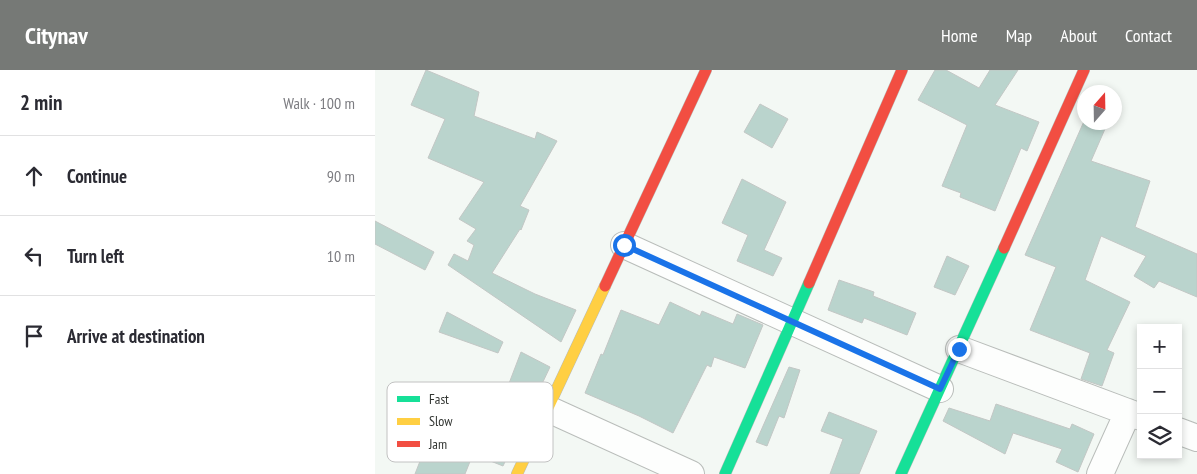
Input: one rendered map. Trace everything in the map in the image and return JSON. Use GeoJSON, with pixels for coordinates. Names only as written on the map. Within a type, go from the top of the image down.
{"type":"FeatureCollection","features":[{"type":"Feature","properties":{"kind":"street"},"geometry":{"type":"LineString","coordinates":[[553,398],[706,70]]}},
{"type":"Feature","properties":{"kind":"street"},"geometry":{"type":"LineString","coordinates":[[725,474],[902,70]]}},
{"type":"Feature","properties":{"kind":"street"},"geometry":{"type":"LineString","coordinates":[[901,474],[1084,70]]}},
{"type":"Feature","properties":{"kind":"street"},"geometry":{"type":"LineString","coordinates":[[624,245],[940,389]]}},
{"type":"Feature","properties":{"kind":"street"},"geometry":{"type":"LineString","coordinates":[[959,349],[1134,415],[1100,474]]}},
{"type":"Feature","properties":{"kind":"street"},"geometry":{"type":"LineString","coordinates":[[553,411],[691,474]]}},
{"type":"Feature","properties":{"kind":"street"},"geometry":{"type":"LineString","coordinates":[[1182,432],[1197,438]]}},
{"type":"Feature","properties":{"kind":"street"},"geometry":{"type":"LineString","coordinates":[[517,474],[523,462]]}},
{"type":"Feature","properties":{"kind":"building"},"geometry":{"type":"Polygon","coordinates":[[[426,70],[479,92],[474,116],[535,139],[537,132],[557,141],[520,206],[529,210],[521,230],[492,273],[535,294],[576,310],[561,342],[448,265],[454,254],[468,261],[474,245],[467,241],[476,229],[459,219],[484,182],[428,158],[445,119],[411,105],[426,70]]]}},
{"type":"Feature","properties":{"kind":"building"},"geometry":{"type":"Polygon","coordinates":[[[935,70],[946,70],[979,88],[990,70],[1018,70],[995,105],[1039,122],[1027,151],[1021,148],[995,211],[960,197],[961,193],[942,186],[967,125],[918,100],[935,70]]]}},
{"type":"Feature","properties":{"kind":"building"},"geometry":{"type":"Polygon","coordinates":[[[760,104],[788,119],[772,148],[744,132],[760,104]]]}},
{"type":"Feature","properties":{"kind":"building"},"geometry":{"type":"Polygon","coordinates":[[[1080,130],[1105,130],[1091,161],[1150,181],[1135,227],[1197,254],[1197,297],[1159,281],[1154,288],[1134,276],[1146,256],[1101,236],[1085,280],[1130,302],[1107,350],[1114,353],[1102,386],[1081,379],[1090,353],[1030,330],[1056,267],[1025,255],[1080,130]]]}},
{"type":"Feature","properties":{"kind":"building"},"geometry":{"type":"Polygon","coordinates":[[[742,179],[786,202],[764,250],[782,258],[773,276],[737,261],[748,235],[722,223],[742,179]]]}},
{"type":"Feature","properties":{"kind":"building"},"geometry":{"type":"Polygon","coordinates":[[[375,221],[434,252],[425,270],[375,244],[375,221]]]}},
{"type":"Feature","properties":{"kind":"building"},"geometry":{"type":"Polygon","coordinates":[[[947,256],[969,266],[955,295],[934,287],[947,256]]]}},
{"type":"Feature","properties":{"kind":"building"},"geometry":{"type":"Polygon","coordinates":[[[839,280],[874,292],[873,296],[916,313],[907,335],[864,318],[862,323],[828,310],[839,280]]]}},
{"type":"Feature","properties":{"kind":"building"},"geometry":{"type":"Polygon","coordinates":[[[670,302],[700,316],[702,311],[733,324],[737,314],[763,325],[745,368],[714,357],[711,367],[707,365],[673,433],[585,393],[621,310],[659,325],[670,302]]]}},
{"type":"Feature","properties":{"kind":"building"},"geometry":{"type":"Polygon","coordinates":[[[447,312],[503,342],[498,353],[439,332],[447,312]]]}},
{"type":"Feature","properties":{"kind":"building"},"geometry":{"type":"Polygon","coordinates":[[[521,352],[550,367],[543,382],[510,382],[521,352]]]}},
{"type":"Feature","properties":{"kind":"building"},"geometry":{"type":"Polygon","coordinates":[[[789,367],[800,370],[784,418],[779,416],[767,446],[756,442],[789,367]]]}},
{"type":"Feature","properties":{"kind":"building"},"geometry":{"type":"Polygon","coordinates":[[[996,404],[1070,429],[1072,424],[1094,434],[1078,472],[1056,462],[1062,449],[1013,433],[1005,454],[943,421],[949,408],[990,421],[996,404]]]}},
{"type":"Feature","properties":{"kind":"building"},"geometry":{"type":"Polygon","coordinates":[[[829,412],[877,431],[859,474],[830,474],[843,439],[821,431],[829,412]]]}},
{"type":"Feature","properties":{"kind":"building"},"geometry":{"type":"Polygon","coordinates":[[[420,462],[470,462],[465,474],[415,474],[420,462]]]}},
{"type":"Feature","properties":{"kind":"building"},"geometry":{"type":"Polygon","coordinates":[[[493,462],[505,462],[503,466],[493,462]]]}},
{"type":"Feature","properties":{"kind":"traffic: fast"},"geometry":{"type":"LineString","coordinates":[[901,474],[1004,248]]}},
{"type":"Feature","properties":{"kind":"traffic: fast"},"geometry":{"type":"LineString","coordinates":[[725,474],[809,283]]}},
{"type":"Feature","properties":{"kind":"traffic: slow"},"geometry":{"type":"LineString","coordinates":[[553,397],[605,286]]}},
{"type":"Feature","properties":{"kind":"traffic: slow"},"geometry":{"type":"LineString","coordinates":[[517,474],[523,462]]}},
{"type":"Feature","properties":{"kind":"traffic: jam"},"geometry":{"type":"LineString","coordinates":[[605,286],[706,70]]}},
{"type":"Feature","properties":{"kind":"traffic: jam"},"geometry":{"type":"LineString","coordinates":[[809,283],[902,70]]}},
{"type":"Feature","properties":{"kind":"traffic: jam"},"geometry":{"type":"LineString","coordinates":[[1004,248],[1084,70]]}},
{"type":"Feature","properties":{"kind":"route"},"geometry":{"type":"LineString","coordinates":[[624,245],[940,389],[959,349]]}}]}
